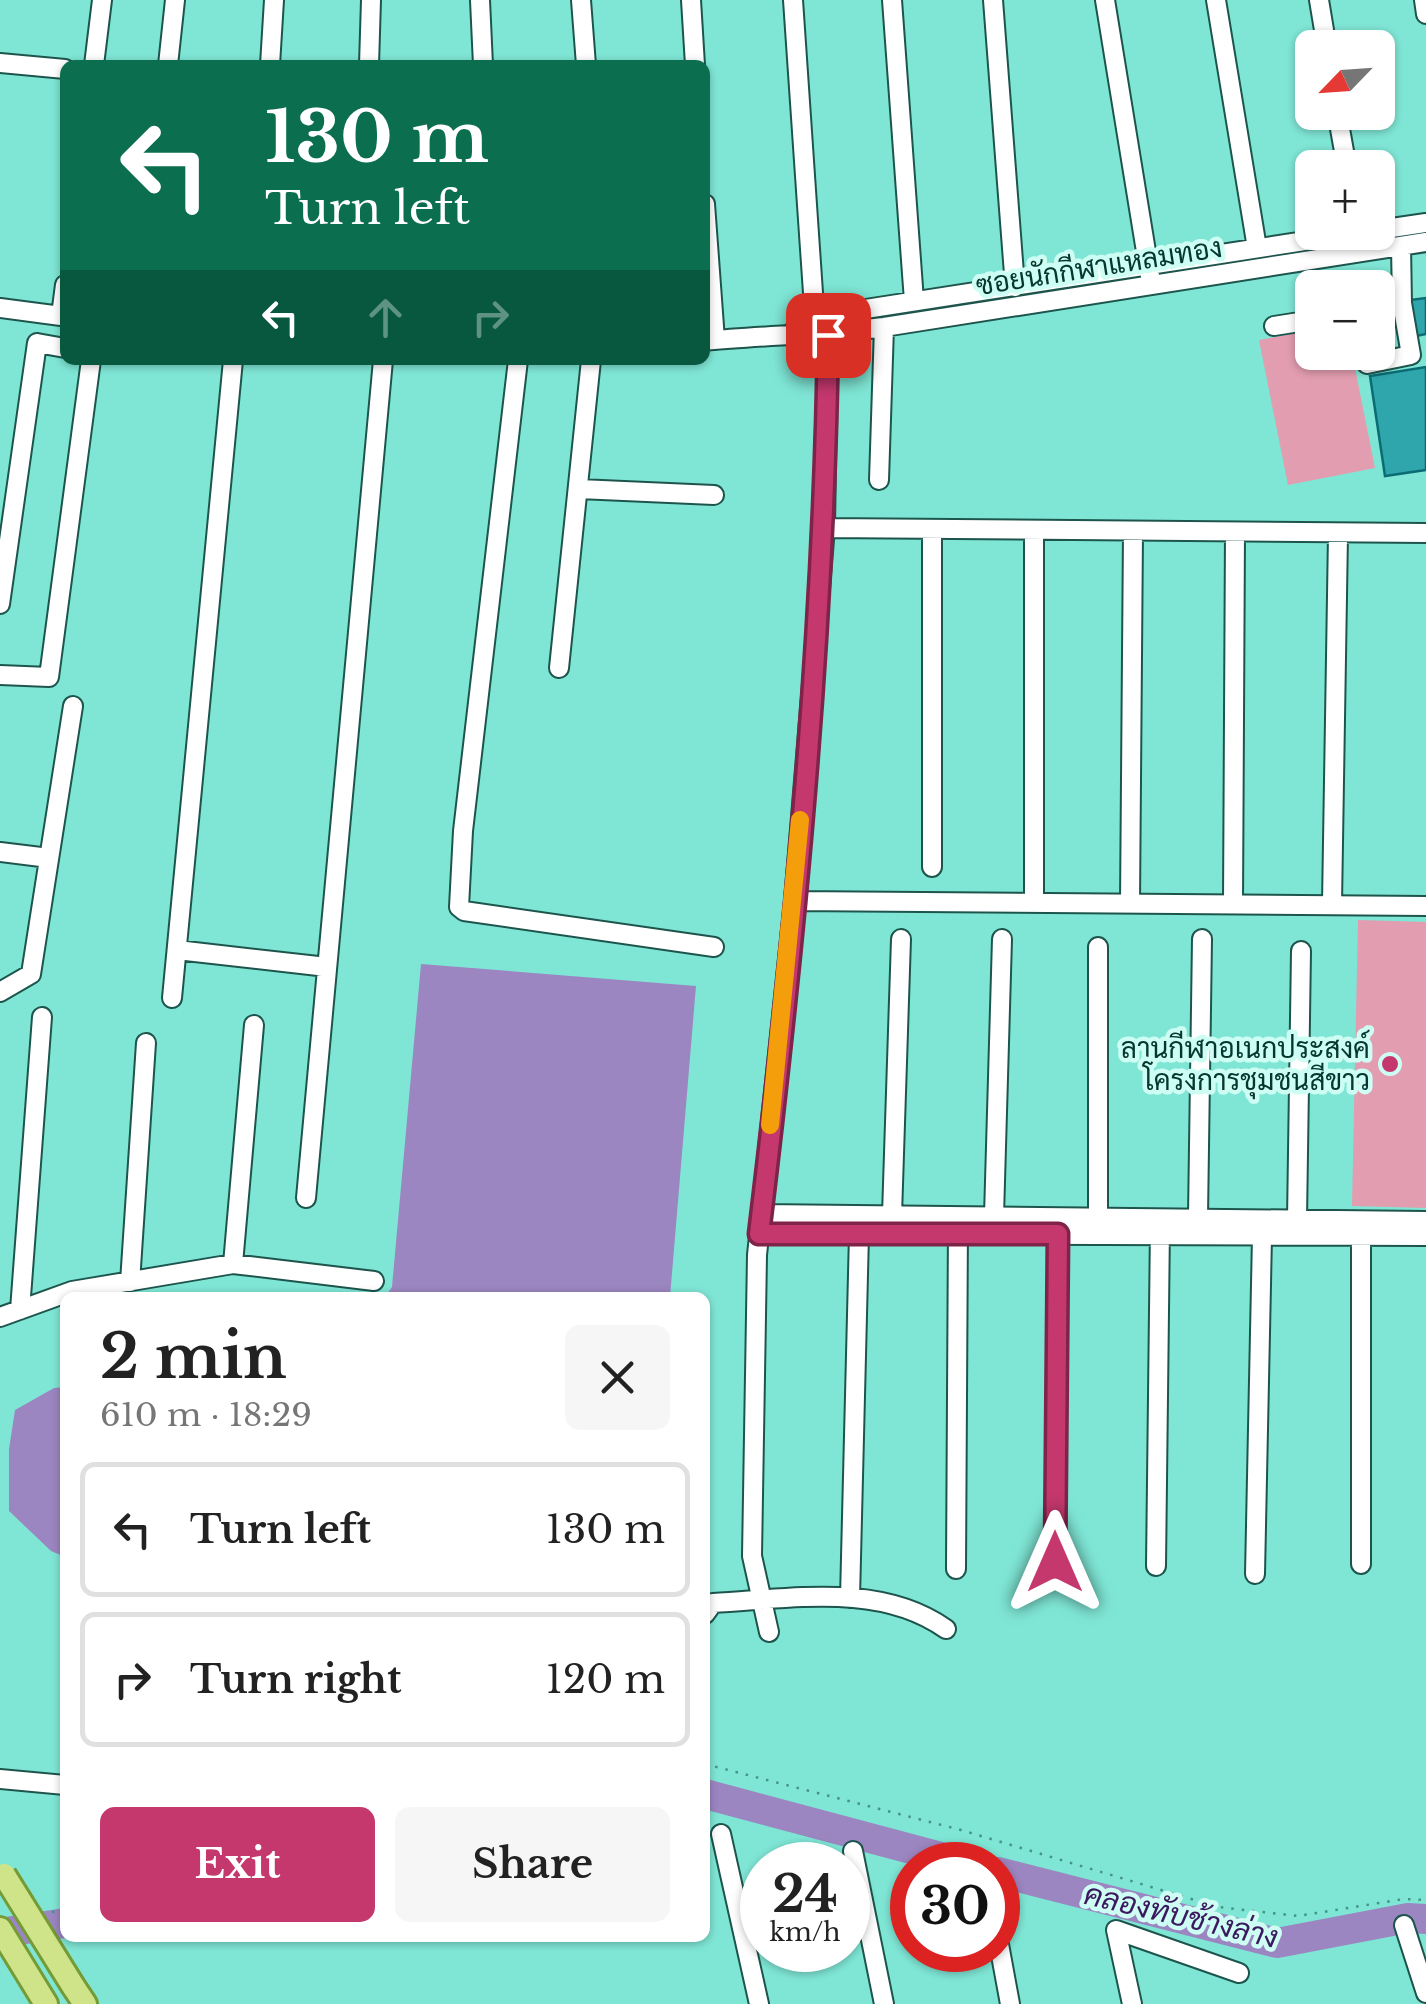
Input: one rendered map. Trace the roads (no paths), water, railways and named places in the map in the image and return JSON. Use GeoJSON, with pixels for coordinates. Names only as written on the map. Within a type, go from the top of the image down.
{"type":"FeatureCollection","features":[{"type":"Feature","properties":{"kind":"main road"},"geometry":{"type":"LineString","coordinates":[[2,1872],[79,1995]]}},
{"type":"Feature","properties":{"kind":"main road"},"geometry":{"type":"LineString","coordinates":[[0,1929],[42,1997]]}},
{"type":"Feature","properties":{"kind":"street"},"geometry":{"type":"LineString","coordinates":[[95,60],[102,0]]}},
{"type":"Feature","properties":{"kind":"street"},"geometry":{"type":"LineString","coordinates":[[169,60],[175,0]]}},
{"type":"Feature","properties":{"kind":"street"},"geometry":{"type":"LineString","coordinates":[[270,60],[274,0]]}},
{"type":"Feature","properties":{"kind":"street"},"geometry":{"type":"LineString","coordinates":[[369,60],[371,0]]}},
{"type":"Feature","properties":{"kind":"street"},"geometry":{"type":"LineString","coordinates":[[480,0],[483,60]]}},
{"type":"Feature","properties":{"kind":"street"},"geometry":{"type":"LineString","coordinates":[[581,0],[586,60]]}},
{"type":"Feature","properties":{"kind":"street"},"geometry":{"type":"LineString","coordinates":[[690,0],[695,60]]}},
{"type":"Feature","properties":{"kind":"street"},"geometry":{"type":"LineString","coordinates":[[769,1632],[752,1556],[759,1234],[794,901],[825,528],[821,329],[793,0]]}},
{"type":"Feature","properties":{"kind":"street"},"geometry":{"type":"LineString","coordinates":[[892,0],[914,301]]}},
{"type":"Feature","properties":{"kind":"street"},"geometry":{"type":"LineString","coordinates":[[993,0],[1015,287]]}},
{"type":"Feature","properties":{"kind":"street"},"geometry":{"type":"LineString","coordinates":[[1104,0],[1152,287]]}},
{"type":"Feature","properties":{"kind":"street"},"geometry":{"type":"LineString","coordinates":[[1216,0],[1257,248]]}},
{"type":"Feature","properties":{"kind":"street"},"geometry":{"type":"LineString","coordinates":[[1318,0],[1323,30]]}},
{"type":"Feature","properties":{"kind":"street"},"geometry":{"type":"LineString","coordinates":[[1424,0],[1426,14]]}},
{"type":"Feature","properties":{"kind":"street"},"geometry":{"type":"LineString","coordinates":[[0,63],[60,69]]}},
{"type":"Feature","properties":{"kind":"street"},"geometry":{"type":"LineString","coordinates":[[1395,228],[1426,223]]}},
{"type":"Feature","properties":{"kind":"street","name":"ซอยนักกีฬาแหลมทอง"},"geometry":{"type":"LineString","coordinates":[[821,329],[914,301],[1295,242]]}},
{"type":"Feature","properties":{"kind":"street","name":"ซอยนักกีฬาแหลมทอง"},"geometry":{"type":"LineString","coordinates":[[710,340],[821,329],[884,328],[1426,242]]}},
{"type":"Feature","properties":{"kind":"street"},"geometry":{"type":"LineString","coordinates":[[1395,359],[1411,356],[1402,303],[1401,246]]}},
{"type":"Feature","properties":{"kind":"street"},"geometry":{"type":"LineString","coordinates":[[1395,304],[1402,303]]}},
{"type":"Feature","properties":{"kind":"street"},"geometry":{"type":"LineString","coordinates":[[0,308],[60,316]]}},
{"type":"Feature","properties":{"kind":"street"},"geometry":{"type":"LineString","coordinates":[[1274,326],[1295,323]]}},
{"type":"Feature","properties":{"kind":"street"},"geometry":{"type":"LineString","coordinates":[[879,480],[884,328]]}},
{"type":"Feature","properties":{"kind":"street"},"geometry":{"type":"LineString","coordinates":[[0,604],[6,509],[37,342],[60,347]]}},
{"type":"Feature","properties":{"kind":"street"},"geometry":{"type":"LineString","coordinates":[[0,675],[49,677],[89,365]]}},
{"type":"Feature","properties":{"kind":"street"},"geometry":{"type":"LineString","coordinates":[[172,998],[233,365]]}},
{"type":"Feature","properties":{"kind":"street"},"geometry":{"type":"LineString","coordinates":[[306,1198],[383,365]]}},
{"type":"Feature","properties":{"kind":"street"},"geometry":{"type":"LineString","coordinates":[[517,365],[463,832],[459,907],[464,911],[714,947]]}},
{"type":"Feature","properties":{"kind":"street"},"geometry":{"type":"LineString","coordinates":[[560,668],[591,365]]}},
{"type":"Feature","properties":{"kind":"street"},"geometry":{"type":"LineString","coordinates":[[579,488],[714,495]]}},
{"type":"Feature","properties":{"kind":"street"},"geometry":{"type":"LineString","coordinates":[[825,528],[1426,534]]}},
{"type":"Feature","properties":{"kind":"street"},"geometry":{"type":"LineString","coordinates":[[932,530],[932,868]]}},
{"type":"Feature","properties":{"kind":"street"},"geometry":{"type":"LineString","coordinates":[[1034,530],[1034,902]]}},
{"type":"Feature","properties":{"kind":"street"},"geometry":{"type":"LineString","coordinates":[[1130,903],[1133,532]]}},
{"type":"Feature","properties":{"kind":"street"},"geometry":{"type":"LineString","coordinates":[[1232,903],[1236,532]]}},
{"type":"Feature","properties":{"kind":"street"},"geometry":{"type":"LineString","coordinates":[[1332,904],[1338,534]]}},
{"type":"Feature","properties":{"kind":"street"},"geometry":{"type":"LineString","coordinates":[[0,992],[31,974],[74,706]]}},
{"type":"Feature","properties":{"kind":"street"},"geometry":{"type":"LineString","coordinates":[[0,852],[50,858]]}},
{"type":"Feature","properties":{"kind":"street"},"geometry":{"type":"LineString","coordinates":[[794,901],[1426,906]]}},
{"type":"Feature","properties":{"kind":"street"},"geometry":{"type":"LineString","coordinates":[[892,1215],[901,939]]}},
{"type":"Feature","properties":{"kind":"street"},"geometry":{"type":"LineString","coordinates":[[994,1216],[1002,939]]}},
{"type":"Feature","properties":{"kind":"street"},"geometry":{"type":"LineString","coordinates":[[1198,1216],[1202,939]]}},
{"type":"Feature","properties":{"kind":"street"},"geometry":{"type":"LineString","coordinates":[[1098,948],[1098,1216]]}},
{"type":"Feature","properties":{"kind":"street"},"geometry":{"type":"LineString","coordinates":[[177,950],[328,967]]}},
{"type":"Feature","properties":{"kind":"street"},"geometry":{"type":"LineString","coordinates":[[1297,1220],[1301,951]]}},
{"type":"Feature","properties":{"kind":"street"},"geometry":{"type":"LineString","coordinates":[[20,1310],[42,1017]]}},
{"type":"Feature","properties":{"kind":"street"},"geometry":{"type":"LineString","coordinates":[[233,1264],[254,1024]]}},
{"type":"Feature","properties":{"kind":"street"},"geometry":{"type":"LineString","coordinates":[[130,1282],[146,1043]]}},
{"type":"Feature","properties":{"kind":"street"},"geometry":{"type":"LineString","coordinates":[[762,1214],[892,1215],[1058,1234],[1160,1225],[1198,1216],[1297,1220],[1426,1236]]}},
{"type":"Feature","properties":{"kind":"street"},"geometry":{"type":"LineString","coordinates":[[759,1234],[859,1234],[958,1224],[994,1216],[1098,1216],[1262,1236],[1426,1220]]}},
{"type":"Feature","properties":{"kind":"street"},"geometry":{"type":"LineString","coordinates":[[956,1569],[958,1224]]}},
{"type":"Feature","properties":{"kind":"street"},"geometry":{"type":"LineString","coordinates":[[1156,1566],[1160,1225]]}},
{"type":"Feature","properties":{"kind":"street"},"geometry":{"type":"LineString","coordinates":[[1361,1228],[1361,1564]]}},
{"type":"Feature","properties":{"kind":"street"},"geometry":{"type":"LineString","coordinates":[[850,1598],[859,1234]]}},
{"type":"Feature","properties":{"kind":"street"},"geometry":{"type":"LineString","coordinates":[[1055,1562],[1058,1234]]}},
{"type":"Feature","properties":{"kind":"street"},"geometry":{"type":"LineString","coordinates":[[1254,1574],[1262,1236]]}},
{"type":"Feature","properties":{"kind":"street"},"geometry":{"type":"LineString","coordinates":[[69,1292],[233,1264],[374,1282]]}},
{"type":"Feature","properties":{"kind":"street"},"geometry":{"type":"LineString","coordinates":[[0,1317],[60,1295]]}},
{"type":"Feature","properties":{"kind":"street"},"geometry":{"type":"LineString","coordinates":[[710,1608],[760,1601],[850,1598],[903,1605],[924,1613],[946,1629]]}},
{"type":"Feature","properties":{"kind":"street"},"geometry":{"type":"LineString","coordinates":[[0,1779],[60,1785]]}},
{"type":"Feature","properties":{"kind":"street"},"geometry":{"type":"LineString","coordinates":[[721,1834],[759,2004]]}},
{"type":"Feature","properties":{"kind":"street"},"geometry":{"type":"LineString","coordinates":[[1404,1925],[1426,1993]]}},
{"type":"Feature","properties":{"kind":"street"},"geometry":{"type":"LineString","coordinates":[[1132,2004],[1116,1930],[1239,1973]]}},
{"type":"Feature","properties":{"kind":"street"},"geometry":{"type":"LineString","coordinates":[[870,1933],[884,2004]]}},
{"type":"Feature","properties":{"kind":"street"},"geometry":{"type":"LineString","coordinates":[[1004,1972],[1010,2004]]}},
{"type":"Feature","properties":{"kind":"waterway","name":"คลองทับช้างล่าง"},"geometry":{"type":"LineString","coordinates":[[710,1795],[890,1843]]}},
{"type":"Feature","properties":{"kind":"waterway","name":"คลองทับช้างล่าง"},"geometry":{"type":"LineString","coordinates":[[1020,1878],[1277,1943],[1408,1918],[1426,1919]]}},
{"type":"Feature","properties":{"kind":"waterway","name":"คลองทับช้างล่าง"},"geometry":{"type":"LineString","coordinates":[[0,1933],[60,1924]]}},
{"type":"Feature","properties":{"kind":"place","name":"ลานกีฬาอเนกประสงค์ โครงการชุมชนสีขาว"},"geometry":{"type":"Point","coordinates":[1390,1064]}}]}
